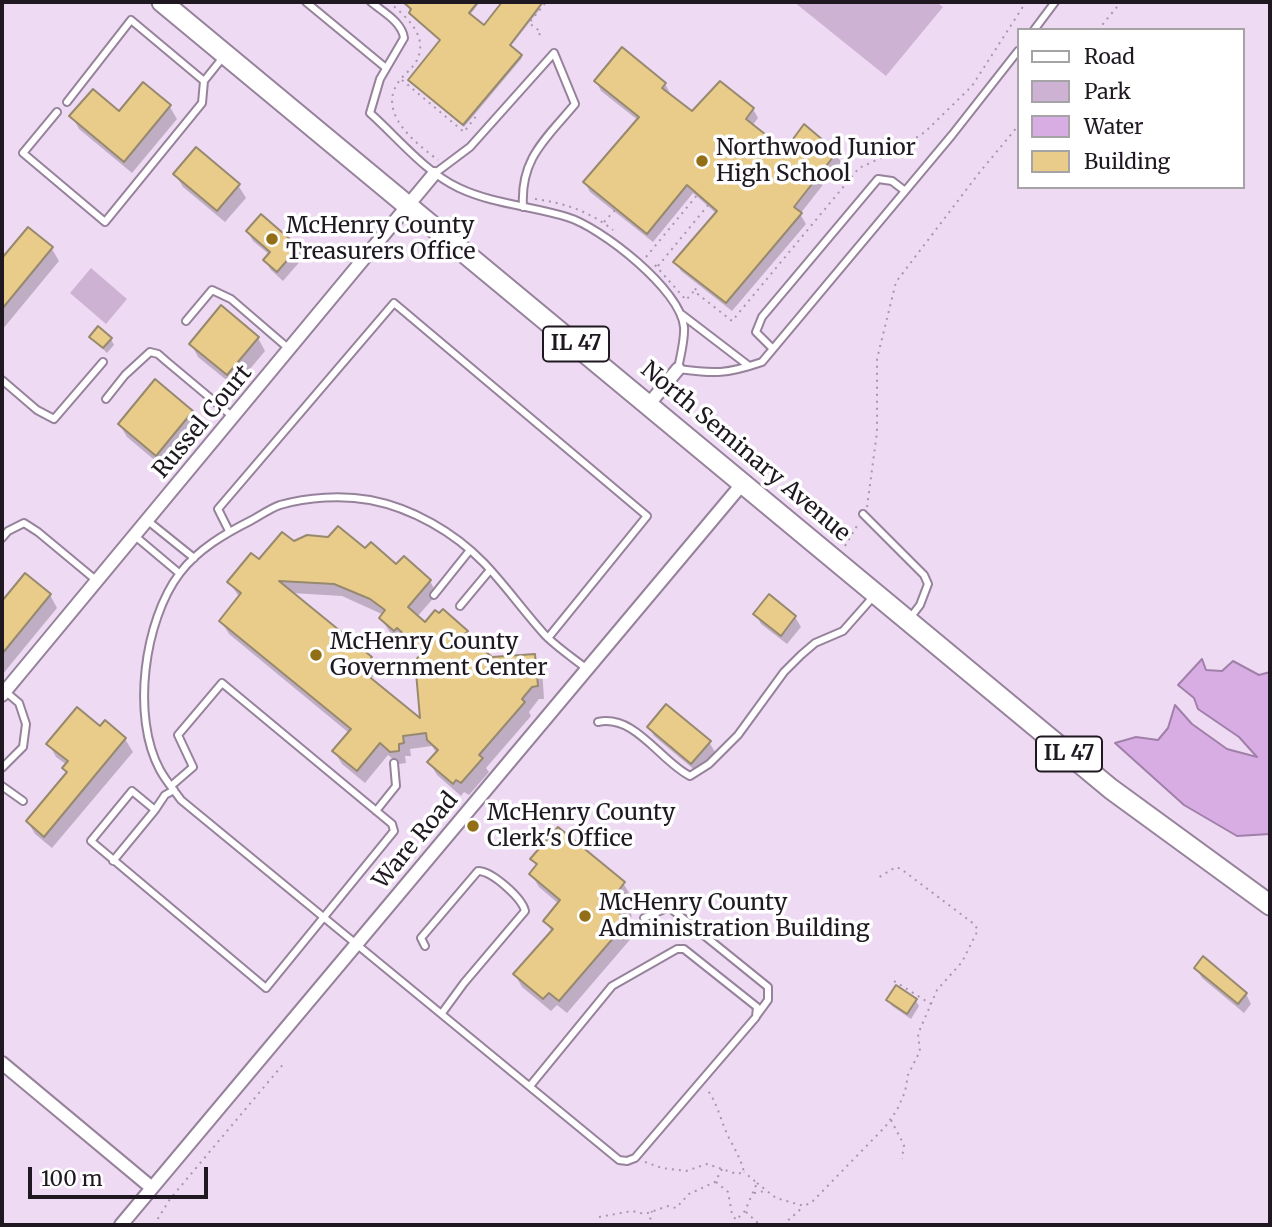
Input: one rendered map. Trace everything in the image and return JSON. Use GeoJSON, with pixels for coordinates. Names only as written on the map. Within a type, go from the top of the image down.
{"type":"FeatureCollection","features":[{"type":"Feature","properties":{"kind":"main road","name":"North Seminary Avenue"},"geometry":{"type":"LineString","coordinates":[[162,2],[1111,789],[1270,905]]}},
{"type":"Feature","properties":{"kind":"street","name":"Russel Court"},"geometry":{"type":"LineString","coordinates":[[4,693],[440,170]]}},
{"type":"Feature","properties":{"kind":"street"},"geometry":{"type":"LineString","coordinates":[[649,404],[678,369]]}},
{"type":"Feature","properties":{"kind":"street","name":"Ware Road"},"geometry":{"type":"LineString","coordinates":[[121,1225],[743,483]]}},
{"type":"Feature","properties":{"kind":"street"},"geometry":{"type":"LineString","coordinates":[[2,1063],[152,1188]]}},
{"type":"Feature","properties":{"kind":"lane"},"geometry":{"type":"LineString","coordinates":[[306,2],[386,68]]}},
{"type":"Feature","properties":{"kind":"lane"},"geometry":{"type":"LineString","coordinates":[[371,2],[403,30],[404,38],[380,79],[370,113],[460,188],[523,207],[569,217],[614,244],[656,279],[678,312],[684,327],[678,369],[706,373],[731,373],[762,362],[1016,53]]}},
{"type":"Feature","properties":{"kind":"lane"},"geometry":{"type":"LineString","coordinates":[[1036,28],[1055,2]]}},
{"type":"Feature","properties":{"kind":"lane"},"geometry":{"type":"LineString","coordinates":[[67,102],[131,20],[204,80]]}},
{"type":"Feature","properties":{"kind":"lane"},"geometry":{"type":"LineString","coordinates":[[440,170],[470,147],[554,53],[575,104],[531,155],[524,178],[523,207]]}},
{"type":"Feature","properties":{"kind":"lane"},"geometry":{"type":"LineString","coordinates":[[57,112],[23,153],[105,222],[202,103],[204,80],[225,54]]}},
{"type":"Feature","properties":{"kind":"lane"},"geometry":{"type":"LineString","coordinates":[[773,349],[756,332],[762,317],[878,179],[892,181],[905,191]]}},
{"type":"Feature","properties":{"kind":"lane"},"geometry":{"type":"LineString","coordinates":[[186,321],[212,290],[231,299],[290,349]]}},
{"type":"Feature","properties":{"kind":"lane"},"geometry":{"type":"LineString","coordinates":[[229,531],[218,509],[394,303],[647,516],[548,638]]}},
{"type":"Feature","properties":{"kind":"lane"},"geometry":{"type":"LineString","coordinates":[[678,312],[749,366]]}},
{"type":"Feature","properties":{"kind":"lane"},"geometry":{"type":"LineString","coordinates":[[106,399],[125,375],[150,352],[166,360],[233,417]]}},
{"type":"Feature","properties":{"kind":"lane"},"geometry":{"type":"LineString","coordinates":[[2,380],[37,410],[54,419],[103,362]]}},
{"type":"Feature","properties":{"kind":"lane"},"geometry":{"type":"LineString","coordinates":[[587,669],[548,638],[470,550],[431,523],[369,500],[328,497],[279,506],[229,531],[179,573],[155,626],[142,702],[159,769],[181,800],[620,1160],[627,1161],[635,1158],[768,1000],[768,987],[669,907],[644,918]]}},
{"type":"Feature","properties":{"kind":"lane"},"geometry":{"type":"LineString","coordinates":[[863,514],[924,575],[928,584],[920,604],[909,620]]}},
{"type":"Feature","properties":{"kind":"lane"},"geometry":{"type":"LineString","coordinates":[[148,521],[194,558]]}},
{"type":"Feature","properties":{"kind":"lane"},"geometry":{"type":"LineString","coordinates":[[2,538],[8,531],[23,523],[38,532],[97,582]]}},
{"type":"Feature","properties":{"kind":"lane"},"geometry":{"type":"LineString","coordinates":[[135,536],[179,573]]}},
{"type":"Feature","properties":{"kind":"lane"},"geometry":{"type":"LineString","coordinates":[[434,595],[470,550]]}},
{"type":"Feature","properties":{"kind":"lane"},"geometry":{"type":"LineString","coordinates":[[460,606],[490,570]]}},
{"type":"Feature","properties":{"kind":"lane"},"geometry":{"type":"LineString","coordinates":[[598,722],[608,720],[627,726],[678,770],[690,776],[709,764],[738,734],[792,664],[816,643],[843,631],[877,593]]}},
{"type":"Feature","properties":{"kind":"lane"},"geometry":{"type":"LineString","coordinates":[[113,861],[155,810],[165,794],[193,766],[178,735],[222,682],[394,826],[394,834],[266,988],[113,861],[91,841],[132,791],[155,810]]}},
{"type":"Feature","properties":{"kind":"lane"},"geometry":{"type":"LineString","coordinates":[[2,768],[23,747],[26,724],[19,703],[4,693]]}},
{"type":"Feature","properties":{"kind":"lane"},"geometry":{"type":"LineString","coordinates":[[376,811],[396,786],[394,763]]}},
{"type":"Feature","properties":{"kind":"lane"},"geometry":{"type":"LineString","coordinates":[[2,786],[23,801]]}},
{"type":"Feature","properties":{"kind":"lane"},"geometry":{"type":"LineString","coordinates":[[425,946],[421,938],[478,871],[487,871],[523,903],[525,911],[442,1013]]}},
{"type":"Feature","properties":{"kind":"lane"},"geometry":{"type":"LineString","coordinates":[[530,1086],[612,985],[677,949],[684,949],[757,1007],[756,1017]]}},
{"type":"Feature","properties":{"kind":"path"},"geometry":{"type":"LineString","coordinates":[[388,2],[406,16],[418,36],[418,58],[396,86],[394,112],[400,124],[440,170]]}},
{"type":"Feature","properties":{"kind":"path"},"geometry":{"type":"LineString","coordinates":[[539,35],[541,32],[529,23],[546,2]]}},
{"type":"Feature","properties":{"kind":"path"},"geometry":{"type":"LineString","coordinates":[[694,291],[732,321],[859,168],[890,154],[925,132],[972,86],[1026,2]]}},
{"type":"Feature","properties":{"kind":"path"},"geometry":{"type":"LineString","coordinates":[[1100,28],[1121,2]]}},
{"type":"Feature","properties":{"kind":"path"},"geometry":{"type":"LineString","coordinates":[[401,80],[464,132],[477,115]]}},
{"type":"Feature","properties":{"kind":"path"},"geometry":{"type":"LineString","coordinates":[[835,559],[852,538],[869,502],[877,432],[877,359],[896,282],[1016,128]]}},
{"type":"Feature","properties":{"kind":"path"},"geometry":{"type":"LineString","coordinates":[[698,194],[646,257],[686,300],[700,283]]}},
{"type":"Feature","properties":{"kind":"path"},"geometry":{"type":"LineString","coordinates":[[523,197],[565,203],[604,223],[614,232]]}},
{"type":"Feature","properties":{"kind":"path"},"geometry":{"type":"LineString","coordinates":[[657,266],[709,204]]}},
{"type":"Feature","properties":{"kind":"path"},"geometry":{"type":"LineString","coordinates":[[604,223],[616,209]]}},
{"type":"Feature","properties":{"kind":"path"},"geometry":{"type":"LineString","coordinates":[[783,1225],[812,1202],[891,1119],[905,1092],[908,1074],[920,1051],[918,1034],[937,990],[962,962],[978,930],[966,916],[897,867],[876,879]]}},
{"type":"Feature","properties":{"kind":"path"},"geometry":{"type":"LineString","coordinates":[[894,981],[932,1004]]}},
{"type":"Feature","properties":{"kind":"path"},"geometry":{"type":"LineString","coordinates":[[154,1225],[170,1199],[285,1062]]}},
{"type":"Feature","properties":{"kind":"path"},"geometry":{"type":"LineString","coordinates":[[700,1082],[710,1093],[718,1114],[724,1121],[744,1172],[776,1198],[804,1206]]}},
{"type":"Feature","properties":{"kind":"path"},"geometry":{"type":"LineString","coordinates":[[891,1119],[904,1145],[902,1158]]}},
{"type":"Feature","properties":{"kind":"path"},"geometry":{"type":"LineString","coordinates":[[635,1158],[686,1171],[707,1164],[737,1174],[744,1172]]}},
{"type":"Feature","properties":{"kind":"path"},"geometry":{"type":"LineString","coordinates":[[599,1217],[632,1211],[645,1214],[668,1206],[676,1208],[689,1194],[715,1182],[723,1168]]}},
{"type":"Feature","properties":{"kind":"path"},"geometry":{"type":"LineString","coordinates":[[715,1182],[728,1192],[732,1214],[736,1220]]}},
{"type":"Feature","properties":{"kind":"path"},"geometry":{"type":"LineString","coordinates":[[732,1225],[745,1211],[757,1183]]}},
{"type":"Feature","properties":{"kind":"path"},"geometry":{"type":"LineString","coordinates":[[754,1194],[766,1191]]}},
{"type":"Feature","properties":{"kind":"path"},"geometry":{"type":"LineString","coordinates":[[646,1225],[652,1211]]}},
{"type":"Feature","properties":{"kind":"path"},"geometry":{"type":"LineString","coordinates":[[745,1211],[760,1225]]}},
{"type":"Feature","properties":{"kind":"green space"},"geometry":{"type":"Polygon","coordinates":[[[794,2],[936,2],[943,7],[886,76],[794,2]]]}},
{"type":"Feature","properties":{"kind":"green space"},"geometry":{"type":"Polygon","coordinates":[[[91,268],[127,299],[106,324],[70,293],[91,268]]]}},
{"type":"Feature","properties":{"kind":"water"},"geometry":{"type":"Polygon","coordinates":[[[1202,659],[1206,670],[1222,671],[1233,661],[1259,675],[1270,672],[1270,834],[1237,836],[1184,805],[1115,743],[1136,737],[1158,740],[1168,728],[1175,705],[1192,724],[1227,749],[1257,757],[1239,737],[1198,709],[1194,698],[1178,685],[1202,659]]]}},
{"type":"Feature","properties":{"kind":"building"},"geometry":{"type":"Polygon","coordinates":[[[403,2],[478,2],[469,13],[484,25],[502,2],[543,2],[510,45],[522,55],[463,125],[408,80],[440,40],[409,13],[411,9],[403,2]]]}},
{"type":"Feature","properties":{"kind":"building","name":"Northwood Junior High School"},"geometry":{"type":"Polygon","coordinates":[[[622,47],[666,83],[662,88],[692,111],[720,81],[754,108],[746,119],[785,150],[804,124],[837,152],[794,207],[802,213],[726,303],[673,262],[717,211],[687,185],[647,234],[583,182],[639,117],[594,81],[622,47]]]}},
{"type":"Feature","properties":{"kind":"building"},"geometry":{"type":"Polygon","coordinates":[[[143,82],[171,105],[124,162],[69,116],[93,89],[119,111],[143,82]]]}},
{"type":"Feature","properties":{"kind":"building"},"geometry":{"type":"Polygon","coordinates":[[[196,147],[240,184],[217,211],[173,174],[196,147]]]}},
{"type":"Feature","properties":{"kind":"building","name":"McHenry County Treasurers Office"},"geometry":{"type":"Polygon","coordinates":[[[261,214],[299,247],[277,272],[263,260],[270,252],[246,231],[261,214]]]}},
{"type":"Feature","properties":{"kind":"building"},"geometry":{"type":"Polygon","coordinates":[[[28,227],[53,247],[2,309],[2,258],[28,227]]]}},
{"type":"Feature","properties":{"kind":"building"},"geometry":{"type":"Polygon","coordinates":[[[221,305],[259,337],[227,375],[189,344],[221,305]]]}},
{"type":"Feature","properties":{"kind":"building"},"geometry":{"type":"Polygon","coordinates":[[[98,326],[112,338],[103,348],[89,337],[98,326]]]}},
{"type":"Feature","properties":{"kind":"building"},"geometry":{"type":"Polygon","coordinates":[[[155,379],[193,411],[156,456],[118,424],[155,379]]]}},
{"type":"Feature","properties":{"kind":"building","name":"McHenry County Government Center"},"geometry":{"type":"Polygon","coordinates":[[[338,526],[365,548],[371,542],[396,564],[404,556],[431,580],[408,607],[425,622],[435,610],[439,613],[443,609],[468,631],[465,634],[492,657],[535,654],[538,686],[532,687],[522,699],[525,702],[479,755],[483,758],[461,783],[456,780],[453,784],[427,762],[438,750],[427,740],[426,733],[403,736],[404,743],[399,744],[399,751],[390,752],[380,743],[357,771],[332,751],[351,729],[219,621],[241,593],[227,582],[251,553],[259,559],[282,532],[294,541],[307,535],[328,537],[338,526]],[[279,581],[372,657],[361,670],[420,718],[415,661],[423,651],[397,628],[394,631],[379,618],[385,610],[370,599],[334,584],[279,581]]]}},
{"type":"Feature","properties":{"kind":"building"},"geometry":{"type":"Polygon","coordinates":[[[25,573],[51,594],[2,654],[2,601],[25,573]]]}},
{"type":"Feature","properties":{"kind":"building"},"geometry":{"type":"Polygon","coordinates":[[[769,594],[796,616],[781,636],[753,614],[769,594]]]}},
{"type":"Feature","properties":{"kind":"building"},"geometry":{"type":"Polygon","coordinates":[[[666,704],[711,741],[691,764],[647,727],[666,704]]]}},
{"type":"Feature","properties":{"kind":"building"},"geometry":{"type":"Polygon","coordinates":[[[77,707],[100,726],[105,720],[126,738],[44,837],[26,821],[67,772],[62,768],[68,761],[46,744],[77,707]]]}},
{"type":"Feature","properties":{"kind":"building","name":"McHenry County Administration Building"},"geometry":{"type":"Polygon","coordinates":[[[558,827],[625,882],[616,894],[626,902],[618,912],[628,921],[559,1001],[549,993],[543,999],[513,974],[553,929],[543,921],[560,900],[529,874],[537,864],[530,859],[558,827]]]}},
{"type":"Feature","properties":{"kind":"building"},"geometry":{"type":"Polygon","coordinates":[[[1203,956],[1247,993],[1238,1004],[1194,968],[1203,956]]]}},
{"type":"Feature","properties":{"kind":"building"},"geometry":{"type":"Polygon","coordinates":[[[896,985],[917,999],[907,1014],[886,1000],[896,985]]]}},
{"type":"Feature","properties":{"kind":"place","name":"Northwood Junior High School"},"geometry":{"type":"Point","coordinates":[702,161]}},
{"type":"Feature","properties":{"kind":"place","name":"McHenry County Treasurers Office"},"geometry":{"type":"Point","coordinates":[272,239]}},
{"type":"Feature","properties":{"kind":"place","name":"McHenry County Government Center"},"geometry":{"type":"Point","coordinates":[316,655]}},
{"type":"Feature","properties":{"kind":"place","name":"McHenry County Clerk's Office"},"geometry":{"type":"Point","coordinates":[473,826]}},
{"type":"Feature","properties":{"kind":"place","name":"McHenry County Administration Building"},"geometry":{"type":"Point","coordinates":[585,916]}}]}
